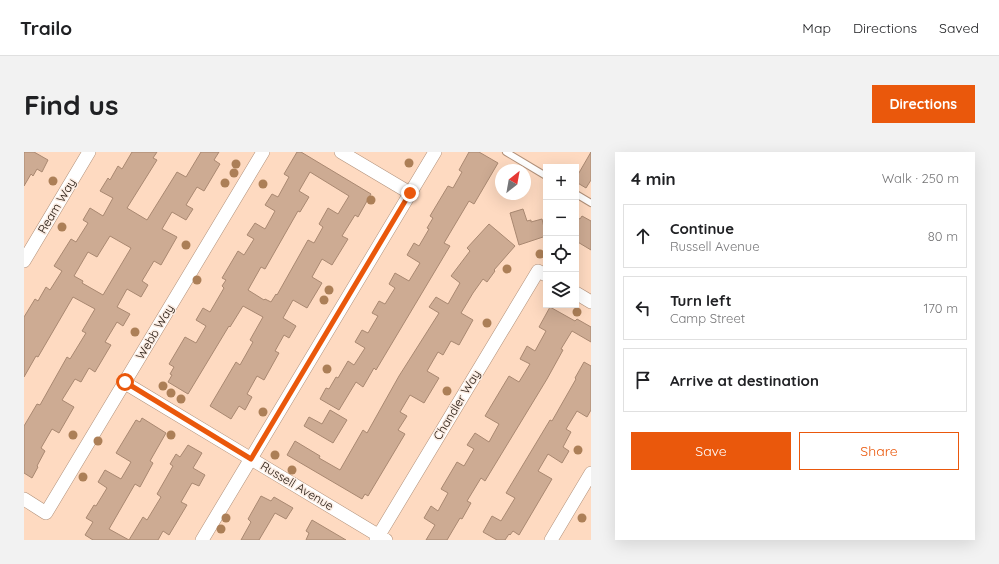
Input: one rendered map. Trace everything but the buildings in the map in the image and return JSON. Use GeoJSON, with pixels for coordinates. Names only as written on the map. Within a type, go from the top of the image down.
{"type":"FeatureCollection","features":[{"type":"Feature","properties":{"kind":"street","name":"Ream Way"},"geometry":{"type":"LineString","coordinates":[[24,261],[89,152]]}},
{"type":"Feature","properties":{"kind":"street","name":"Webb Way"},"geometry":{"type":"LineString","coordinates":[[24,499],[46,512],[263,152]]}},
{"type":"Feature","properties":{"kind":"street"},"geometry":{"type":"LineString","coordinates":[[341,152],[410,193]]}},
{"type":"Feature","properties":{"kind":"street"},"geometry":{"type":"LineString","coordinates":[[202,540],[435,152]]}},
{"type":"Feature","properties":{"kind":"street","name":"Chandler Way"},"geometry":{"type":"LineString","coordinates":[[381,539],[542,273]]}},
{"type":"Feature","properties":{"kind":"street"},"geometry":{"type":"LineString","coordinates":[[579,295],[591,302]]}},
{"type":"Feature","properties":{"kind":"street","name":"Russell Avenue"},"geometry":{"type":"LineString","coordinates":[[125,382],[381,539]]}},
{"type":"Feature","properties":{"kind":"street"},"geometry":{"type":"LineString","coordinates":[[551,540],[591,473]]}},
{"type":"Feature","properties":{"kind":"lane"},"geometry":{"type":"LineString","coordinates":[[506,152],[543,174]]}},
{"type":"Feature","properties":{"kind":"lane"},"geometry":{"type":"LineString","coordinates":[[579,196],[591,203]]}},
{"type":"Feature","properties":{"kind":"route"},"geometry":{"type":"LineString","coordinates":[[125,382],[251,459],[410,193]]}}]}
